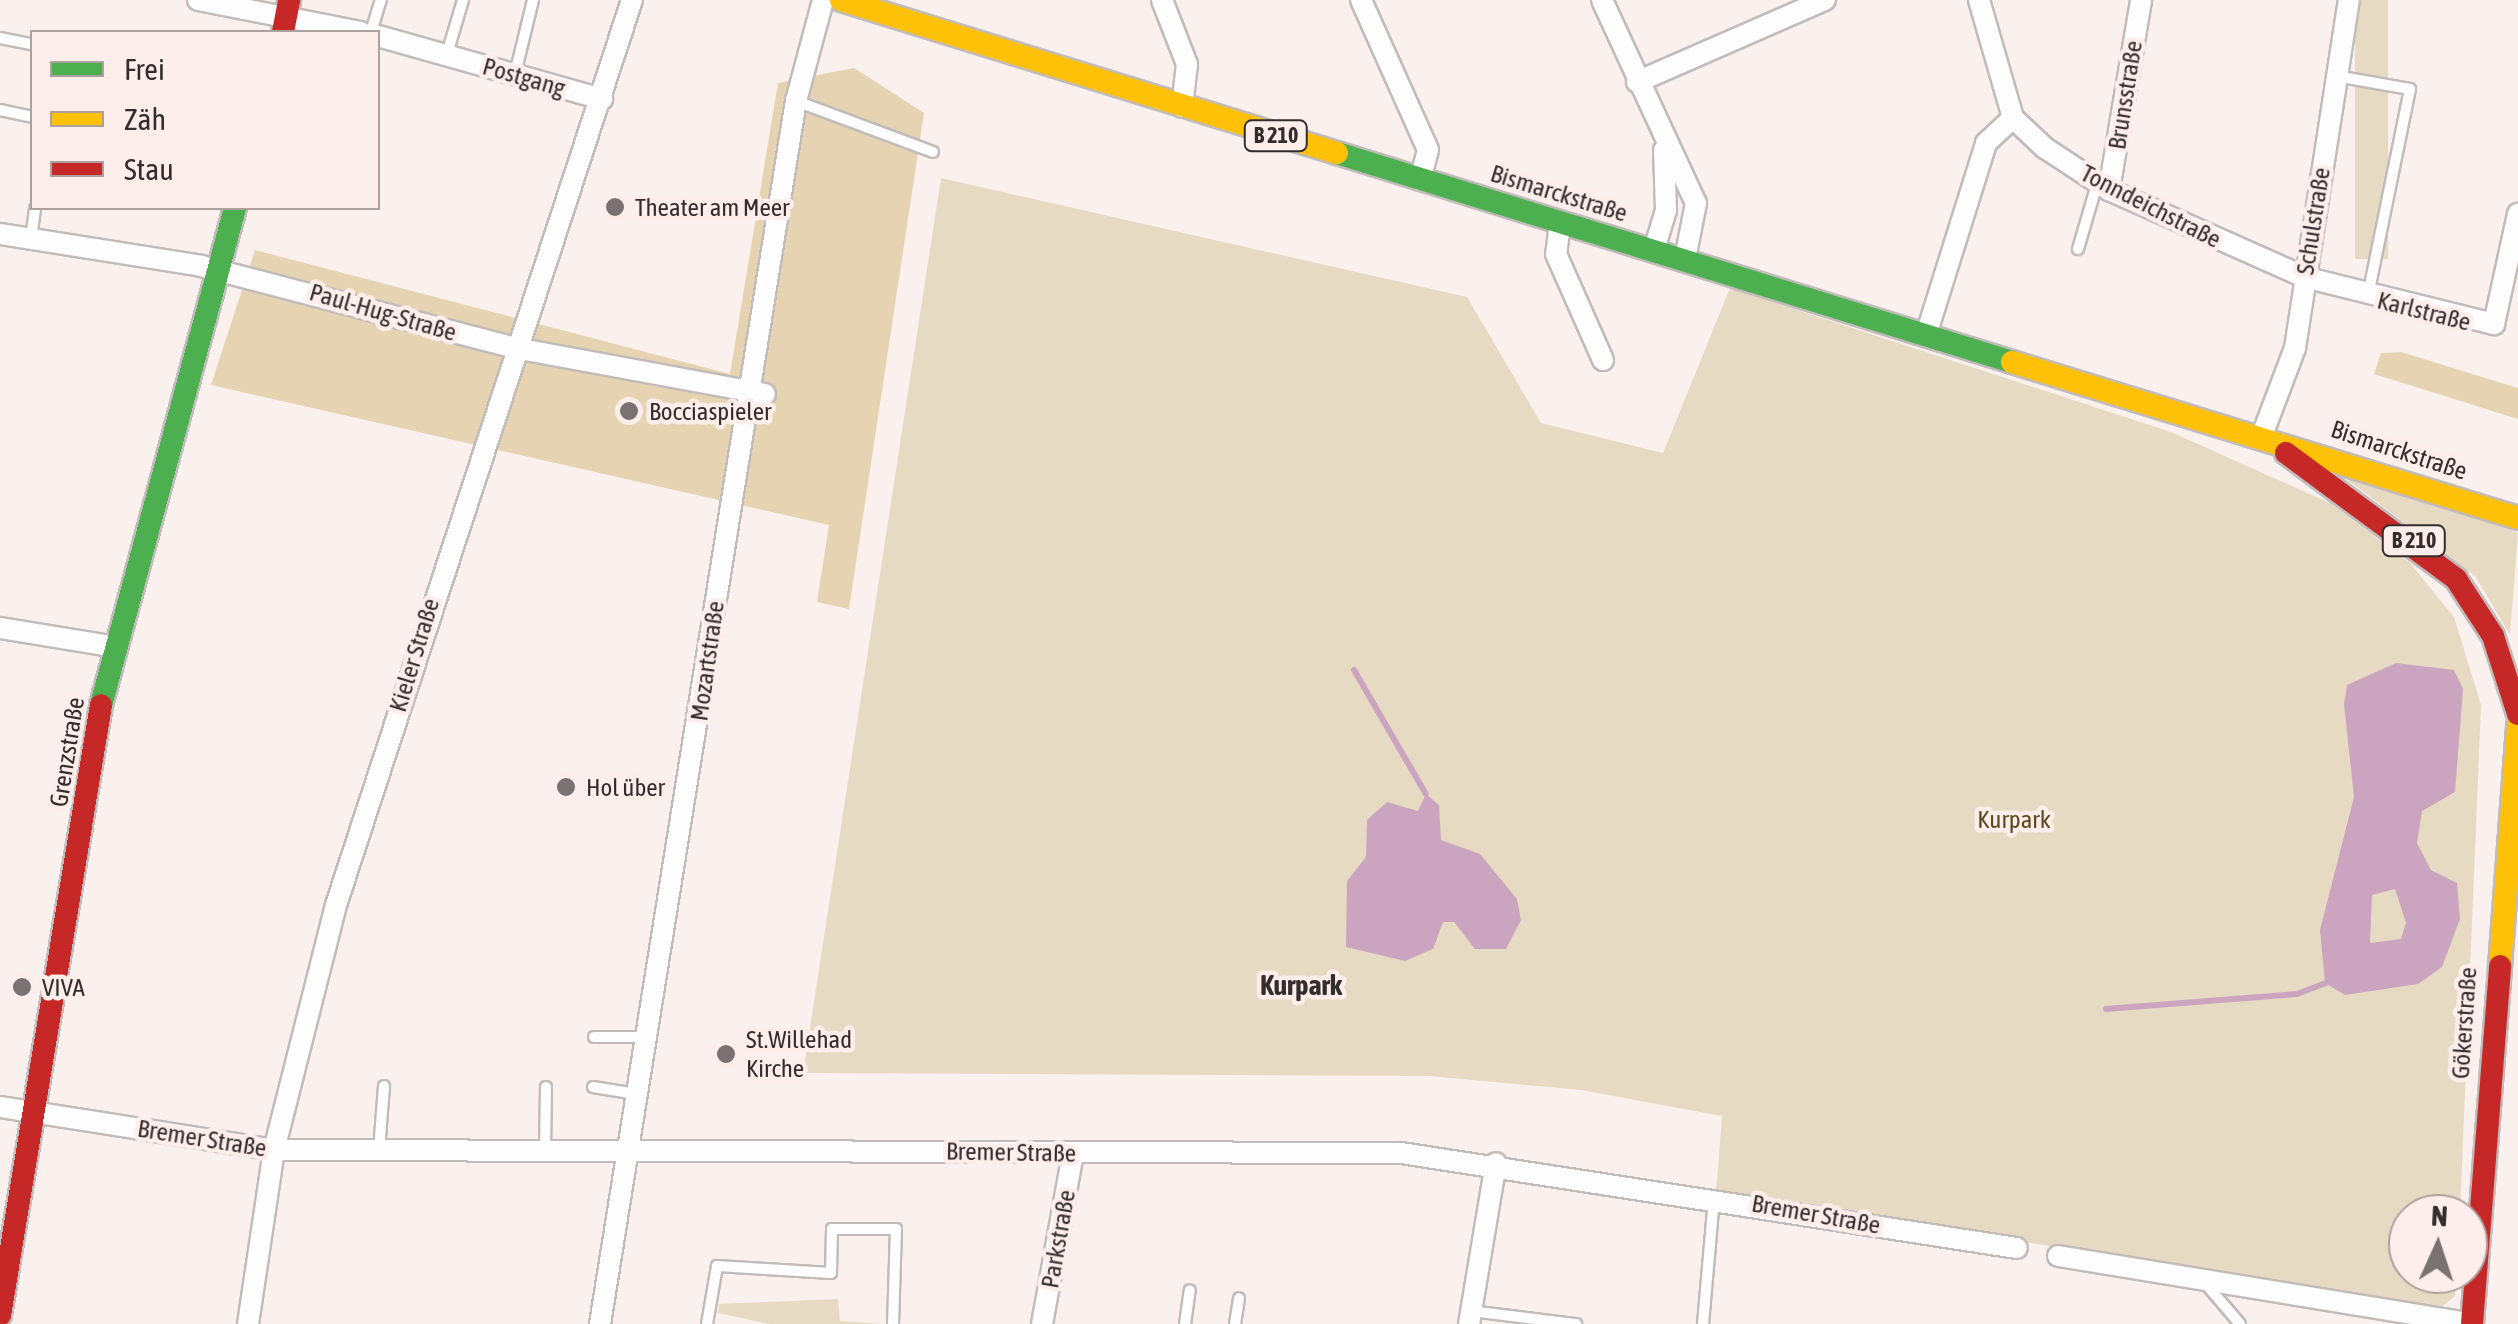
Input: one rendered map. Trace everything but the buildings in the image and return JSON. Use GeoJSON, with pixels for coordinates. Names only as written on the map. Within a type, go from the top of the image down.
{"type":"FeatureCollection","features":[{"type":"Feature","properties":{"kind":"main road","name":"Bismarckstraße"},"geometry":{"type":"LineString","coordinates":[[841,0],[902,10],[1182,107],[2518,518]]}},
{"type":"Feature","properties":{"kind":"main road","name":"Grenzstraße"},"geometry":{"type":"LineString","coordinates":[[0,1315],[111,646],[235,210]]}},
{"type":"Feature","properties":{"kind":"main road","name":"Bismarckstraße"},"geometry":{"type":"LineString","coordinates":[[2262,438],[2456,578],[2493,636],[2518,714]]}},
{"type":"Feature","properties":{"kind":"main road","name":"Gökerstraße"},"geometry":{"type":"LineString","coordinates":[[2472,1324],[2518,726]]}},
{"type":"Feature","properties":{"kind":"street"},"geometry":{"type":"LineString","coordinates":[[198,0],[288,11],[354,30]]}},
{"type":"Feature","properties":{"kind":"street","name":"Kieler Straße"},"geometry":{"type":"LineString","coordinates":[[248,1324],[274,1150],[336,905],[632,0]]}},
{"type":"Feature","properties":{"kind":"street","name":"Mozartstraße"},"geometry":{"type":"LineString","coordinates":[[600,1324],[758,394],[796,102],[823,0]]}},
{"type":"Feature","properties":{"kind":"street"},"geometry":{"type":"LineString","coordinates":[[1162,0],[1187,64],[1182,107]]}},
{"type":"Feature","properties":{"kind":"street"},"geometry":{"type":"LineString","coordinates":[[1361,0],[1428,150],[1420,180]]}},
{"type":"Feature","properties":{"kind":"street"},"geometry":{"type":"LineString","coordinates":[[1602,0],[1664,143],[1696,202],[1686,259]]}},
{"type":"Feature","properties":{"kind":"street"},"geometry":{"type":"LineString","coordinates":[[1637,82],[1825,0]]}},
{"type":"Feature","properties":{"kind":"street"},"geometry":{"type":"LineString","coordinates":[[1926,335],[1986,143],[2013,118],[1978,0]]}},
{"type":"Feature","properties":{"kind":"street","name":"Brunsstraße"},"geometry":{"type":"LineString","coordinates":[[2103,186],[2141,0]]}},
{"type":"Feature","properties":{"kind":"street","name":"Schulstraße"},"geometry":{"type":"LineString","coordinates":[[2262,438],[2295,348],[2348,0]]}},
{"type":"Feature","properties":{"kind":"street","name":"Postgang"},"geometry":{"type":"LineString","coordinates":[[380,37],[602,99]]}},
{"type":"Feature","properties":{"kind":"street","name":"Tonndeichstraße"},"geometry":{"type":"LineString","coordinates":[[2013,118],[2103,186],[2304,277]]}},
{"type":"Feature","properties":{"kind":"street"},"geometry":{"type":"LineString","coordinates":[[1654,250],[1666,210],[1664,143]]}},
{"type":"Feature","properties":{"kind":"street","name":"Karlstraße"},"geometry":{"type":"LineString","coordinates":[[2304,277],[2368,297],[2494,324],[2518,214]]}},
{"type":"Feature","properties":{"kind":"street"},"geometry":{"type":"LineString","coordinates":[[1560,224],[1556,254],[1603,360]]}},
{"type":"Feature","properties":{"kind":"street","name":"Paul-Hug-Straße"},"geometry":{"type":"LineString","coordinates":[[0,234],[218,270],[520,349],[758,394]]}},
{"type":"Feature","properties":{"kind":"street"},"geometry":{"type":"LineString","coordinates":[[0,628],[111,646]]}},
{"type":"Feature","properties":{"kind":"street","name":"Bremer Straße"},"geometry":{"type":"LineString","coordinates":[[0,1107],[274,1150],[1401,1153],[1496,1163],[1714,1196],[2017,1248]]}},
{"type":"Feature","properties":{"kind":"street","name":"Parkstraße"},"geometry":{"type":"LineString","coordinates":[[1042,1324],[1073,1153]]}},
{"type":"Feature","properties":{"kind":"street"},"geometry":{"type":"LineString","coordinates":[[1470,1318],[1496,1163]]}},
{"type":"Feature","properties":{"kind":"street"},"geometry":{"type":"LineString","coordinates":[[2058,1256],[2202,1278],[2412,1321],[2472,1324]]}},
{"type":"Feature","properties":{"kind":"lane"},"geometry":{"type":"LineString","coordinates":[[371,30],[380,0]]}},
{"type":"Feature","properties":{"kind":"lane"},"geometry":{"type":"LineString","coordinates":[[447,54],[463,0]]}},
{"type":"Feature","properties":{"kind":"lane"},"geometry":{"type":"LineString","coordinates":[[515,74],[533,0]]}},
{"type":"Feature","properties":{"kind":"lane"},"geometry":{"type":"LineString","coordinates":[[0,38],[30,44]]}},
{"type":"Feature","properties":{"kind":"lane"},"geometry":{"type":"LineString","coordinates":[[2336,76],[2410,89],[2368,297]]}},
{"type":"Feature","properties":{"kind":"lane"},"geometry":{"type":"LineString","coordinates":[[796,102],[933,152]]}},
{"type":"Feature","properties":{"kind":"lane"},"geometry":{"type":"LineString","coordinates":[[0,110],[30,116]]}},
{"type":"Feature","properties":{"kind":"lane"},"geometry":{"type":"LineString","coordinates":[[2078,248],[2103,186]]}},
{"type":"Feature","properties":{"kind":"lane"},"geometry":{"type":"LineString","coordinates":[[30,239],[35,210]]}},
{"type":"Feature","properties":{"kind":"lane"},"geometry":{"type":"LineString","coordinates":[[594,1038],[648,1037]]}},
{"type":"Feature","properties":{"kind":"lane"},"geometry":{"type":"LineString","coordinates":[[379,1151],[384,1086]]}},
{"type":"Feature","properties":{"kind":"lane"},"geometry":{"type":"LineString","coordinates":[[545,1150],[546,1087]]}},
{"type":"Feature","properties":{"kind":"lane"},"geometry":{"type":"LineString","coordinates":[[593,1087],[638,1094]]}},
{"type":"Feature","properties":{"kind":"lane"},"geometry":{"type":"LineString","coordinates":[[1703,1324],[1714,1196]]}},
{"type":"Feature","properties":{"kind":"lane"},"geometry":{"type":"LineString","coordinates":[[707,1324],[717,1266],[830,1273],[832,1229],[896,1230],[894,1324]]}},
{"type":"Feature","properties":{"kind":"lane"},"geometry":{"type":"LineString","coordinates":[[2202,1278],[2240,1324]]}},
{"type":"Feature","properties":{"kind":"lane"},"geometry":{"type":"LineString","coordinates":[[1185,1324],[1190,1290]]}},
{"type":"Feature","properties":{"kind":"lane"},"geometry":{"type":"LineString","coordinates":[[1234,1324],[1238,1298]]}},
{"type":"Feature","properties":{"kind":"lane"},"geometry":{"type":"LineString","coordinates":[[1470,1318],[1576,1324]]}},
{"type":"Feature","properties":{"kind":"green space"},"geometry":{"type":"Polygon","coordinates":[[[2355,0],[2388,0],[2388,259],[2355,259],[2355,0]]]}},
{"type":"Feature","properties":{"kind":"green space","name":"Kurpark"},"geometry":{"type":"Polygon","coordinates":[[[941,178],[1467,297],[1541,423],[1663,453],[1730,288],[2171,432],[2330,503],[2410,563],[2454,617],[2481,705],[2461,1194],[2388,1194],[2388,1294],[2455,1294],[2439,1309],[1716,1192],[1722,1116],[1581,1090],[1429,1076],[803,1073],[941,178]]]}},
{"type":"Feature","properties":{"kind":"green space"},"geometry":{"type":"Polygon","coordinates":[[[2333,469],[2518,533],[2510,635],[2475,576],[2333,469]]]}},
{"type":"Feature","properties":{"kind":"green space"},"geometry":{"type":"Polygon","coordinates":[[[838,1299],[840,1321],[883,1324],[769,1324],[718,1313],[719,1304],[838,1299]]]}},
{"type":"Feature","properties":{"kind":"shaded area"},"geometry":{"type":"Polygon","coordinates":[[[854,68],[924,113],[849,609],[817,602],[829,525],[211,385],[255,250],[730,374],[778,83],[854,68]]]}},
{"type":"Feature","properties":{"kind":"shaded area"},"geometry":{"type":"Polygon","coordinates":[[[2401,352],[2518,388],[2518,419],[2374,374],[2381,353],[2401,352]]]}},
{"type":"Feature","properties":{"kind":"shaded area"},"geometry":{"type":"Polygon","coordinates":[[[2396,663],[2454,670],[2463,689],[2455,792],[2422,811],[2417,843],[2431,870],[2457,883],[2460,919],[2442,967],[2418,984],[2345,995],[2325,983],[2320,930],[2354,797],[2344,704],[2347,685],[2396,663]],[[2395,889],[2372,895],[2370,943],[2401,939],[2406,923],[2395,889]]]}},
{"type":"Feature","properties":{"kind":"shaded area"},"geometry":{"type":"Polygon","coordinates":[[[1426,794],[1439,805],[1441,840],[1480,854],[1517,899],[1521,920],[1506,949],[1475,949],[1454,922],[1443,922],[1433,949],[1405,961],[1346,947],[1347,881],[1366,857],[1367,820],[1387,802],[1418,811],[1426,794]]]}},
{"type":"Feature","properties":{"kind":"waterway"},"geometry":{"type":"LineString","coordinates":[[1354,670],[1426,794]]}},
{"type":"Feature","properties":{"kind":"waterway"},"geometry":{"type":"LineString","coordinates":[[2106,1009],[2297,994],[2325,983]]}},
{"type":"Feature","properties":{"kind":"traffic: fast"},"geometry":{"type":"LineString","coordinates":[[1337,153],[2012,362]]}},
{"type":"Feature","properties":{"kind":"traffic: fast"},"geometry":{"type":"LineString","coordinates":[[101,705],[234,210]]}},
{"type":"Feature","properties":{"kind":"traffic: slow"},"geometry":{"type":"LineString","coordinates":[[841,0],[1337,153]]}},
{"type":"Feature","properties":{"kind":"traffic: slow"},"geometry":{"type":"LineString","coordinates":[[2012,362],[2518,518]]}},
{"type":"Feature","properties":{"kind":"traffic: slow"},"geometry":{"type":"LineString","coordinates":[[2500,966],[2518,726]]}},
{"type":"Feature","properties":{"kind":"traffic: jam"},"geometry":{"type":"LineString","coordinates":[[283,30],[289,0]]}},
{"type":"Feature","properties":{"kind":"traffic: jam"},"geometry":{"type":"LineString","coordinates":[[2286,453],[2456,579],[2493,636],[2518,714]]}},
{"type":"Feature","properties":{"kind":"traffic: jam"},"geometry":{"type":"LineString","coordinates":[[0,1315],[101,705]]}},
{"type":"Feature","properties":{"kind":"traffic: jam"},"geometry":{"type":"LineString","coordinates":[[2472,1324],[2500,966]]}},
{"type":"Feature","properties":{"kind":"place","name":"Theater am Meer"},"geometry":{"type":"Point","coordinates":[615,207]}},
{"type":"Feature","properties":{"kind":"place","name":"Bocciaspieler"},"geometry":{"type":"Point","coordinates":[629,411]}},
{"type":"Feature","properties":{"kind":"place","name":"Hol über"},"geometry":{"type":"Point","coordinates":[566,787]}},
{"type":"Feature","properties":{"kind":"place","name":"VIVA"},"geometry":{"type":"Point","coordinates":[22,987]}},
{"type":"Feature","properties":{"kind":"place","name":"St.Willehad Kirche"},"geometry":{"type":"Point","coordinates":[726,1054]}},
{"type":"Feature","properties":{"kind":"district","name":"Kurpark"},"geometry":{"type":"Point","coordinates":[1301,985]}}]}
